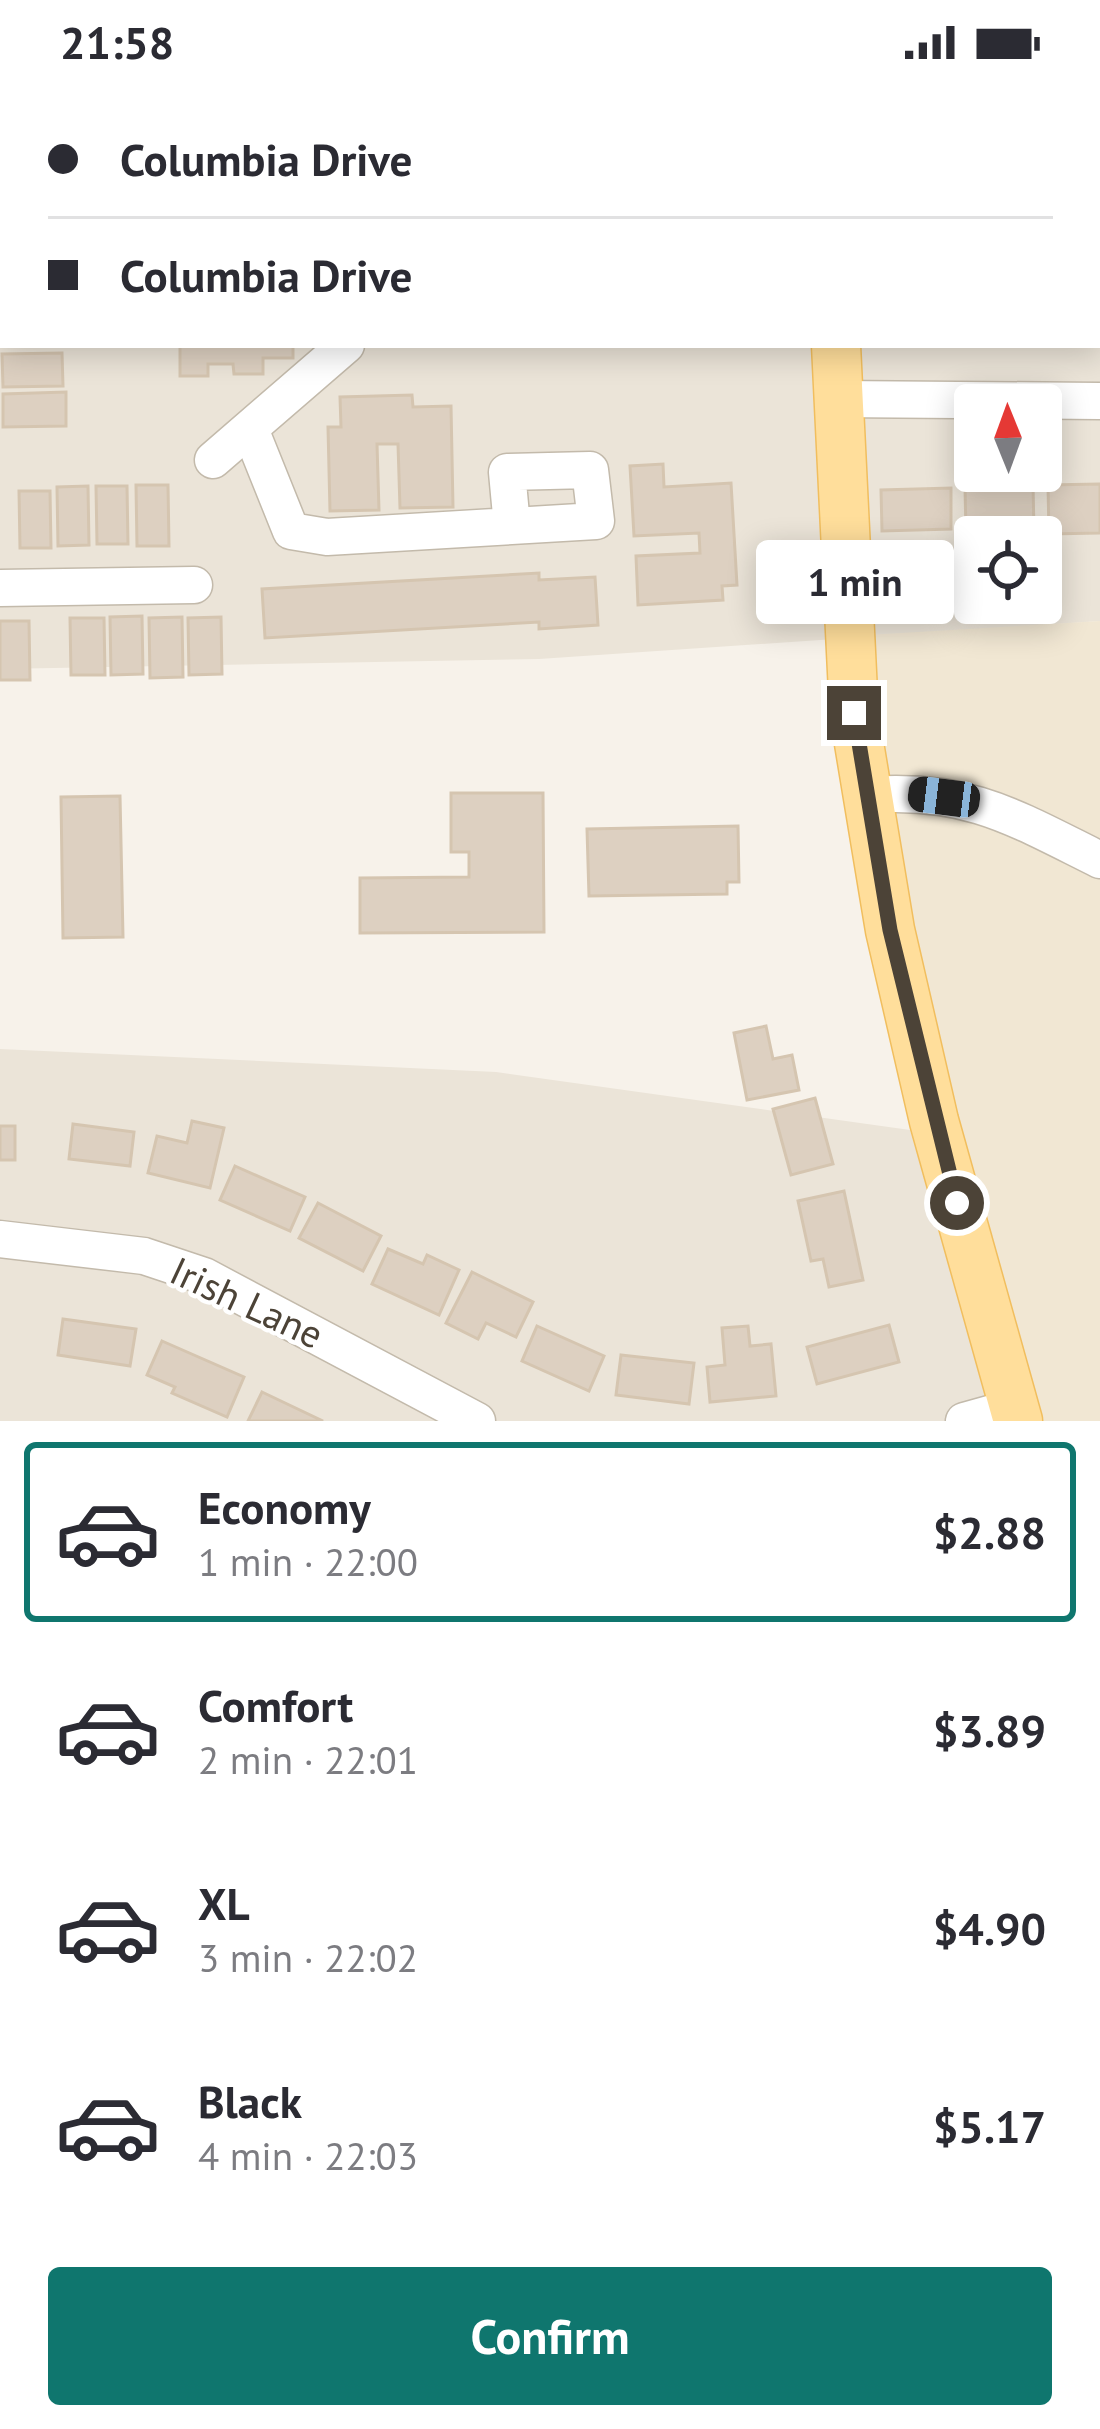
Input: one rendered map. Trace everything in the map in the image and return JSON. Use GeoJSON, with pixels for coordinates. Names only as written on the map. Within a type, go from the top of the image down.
{"type":"FeatureCollection","features":[{"type":"Feature","properties":{"kind":"main road"},"geometry":{"type":"LineString","coordinates":[[836,348],[854,713],[890,930],[934,1121],[1016,1414]]}},
{"type":"Feature","properties":{"kind":"street"},"geometry":{"type":"LineString","coordinates":[[213,460],[343,348]]}},
{"type":"Feature","properties":{"kind":"street"},"geometry":{"type":"LineString","coordinates":[[837,399],[1100,401]]}},
{"type":"Feature","properties":{"kind":"street"},"geometry":{"type":"LineString","coordinates":[[250,429],[291,531],[327,537],[512,526]]}},
{"type":"Feature","properties":{"kind":"street"},"geometry":{"type":"LineString","coordinates":[[0,588],[194,585]]}},
{"type":"Feature","properties":{"kind":"street"},"geometry":{"type":"LineString","coordinates":[[870,795],[906,793],[982,802],[1100,860]]}},
{"type":"Feature","properties":{"kind":"street","name":"Irish Lane"},"geometry":{"type":"LineString","coordinates":[[0,1239],[144,1256],[204,1276],[477,1421]]}},
{"type":"Feature","properties":{"kind":"street"},"geometry":{"type":"LineString","coordinates":[[964,1421],[1016,1414]]}},
{"type":"Feature","properties":{"kind":"shaded area"},"geometry":{"type":"Polygon","coordinates":[[[0,348],[1100,348],[1100,621],[1062,624],[1062,516],[954,516],[954,624],[1056,624],[539,659],[0,669],[0,348]]]}},
{"type":"Feature","properties":{"kind":"shaded area"},"geometry":{"type":"Polygon","coordinates":[[[1100,621],[1100,1421],[994,1421],[910,1130],[851,636],[1100,621]]]}},
{"type":"Feature","properties":{"kind":"shaded area"},"geometry":{"type":"Polygon","coordinates":[[[0,1049],[496,1072],[910,1130],[996,1421],[0,1421],[0,1049]]]}},
{"type":"Feature","properties":{"kind":"building"},"geometry":{"type":"Polygon","coordinates":[[[180,348],[293,348],[293,358],[263,358],[263,374],[234,374],[233,364],[208,364],[208,376],[180,376],[180,348]]]}},
{"type":"Feature","properties":{"kind":"building"},"geometry":{"type":"Polygon","coordinates":[[[62,353],[63,386],[3,387],[2,354],[62,353]]]}},
{"type":"Feature","properties":{"kind":"building"},"geometry":{"type":"Polygon","coordinates":[[[66,392],[66,426],[3,427],[3,394],[66,392]]]}},
{"type":"Feature","properties":{"kind":"building"},"geometry":{"type":"Polygon","coordinates":[[[412,395],[413,407],[451,406],[453,507],[400,508],[398,444],[377,444],[379,510],[330,511],[328,427],[341,427],[340,397],[412,395]]]}},
{"type":"Feature","properties":{"kind":"building"},"geometry":{"type":"Polygon","coordinates":[[[663,464],[664,487],[731,483],[737,585],[722,586],[723,600],[638,605],[636,556],[700,553],[699,533],[634,536],[630,466],[663,464]]]}},
{"type":"Feature","properties":{"kind":"building"},"geometry":{"type":"Polygon","coordinates":[[[1100,484],[1100,533],[1062,534],[1062,516],[1049,516],[1048,492],[1062,492],[1062,485],[1100,484]]]}},
{"type":"Feature","properties":{"kind":"building"},"geometry":{"type":"Polygon","coordinates":[[[136,485],[168,485],[169,546],[137,546],[136,485]]]}},
{"type":"Feature","properties":{"kind":"building"},"geometry":{"type":"Polygon","coordinates":[[[88,486],[89,545],[58,546],[57,487],[88,486]]]}},
{"type":"Feature","properties":{"kind":"building"},"geometry":{"type":"Polygon","coordinates":[[[96,486],[127,486],[128,544],[97,544],[96,486]]]}},
{"type":"Feature","properties":{"kind":"building"},"geometry":{"type":"Polygon","coordinates":[[[951,488],[951,529],[882,531],[881,490],[951,488]]]}},
{"type":"Feature","properties":{"kind":"building"},"geometry":{"type":"Polygon","coordinates":[[[19,491],[50,491],[51,548],[20,548],[19,491]]]}},
{"type":"Feature","properties":{"kind":"building"},"geometry":{"type":"Polygon","coordinates":[[[965,492],[1033,492],[1034,516],[966,516],[965,492]]]}},
{"type":"Feature","properties":{"kind":"building"},"geometry":{"type":"Polygon","coordinates":[[[539,573],[539,580],[595,577],[598,625],[539,629],[539,622],[265,638],[262,589],[539,573]]]}},
{"type":"Feature","properties":{"kind":"building"},"geometry":{"type":"Polygon","coordinates":[[[142,616],[143,674],[111,675],[110,617],[142,616]]]}},
{"type":"Feature","properties":{"kind":"building"},"geometry":{"type":"Polygon","coordinates":[[[182,617],[183,677],[150,678],[149,618],[182,617]]]}},
{"type":"Feature","properties":{"kind":"building"},"geometry":{"type":"Polygon","coordinates":[[[221,617],[222,674],[189,675],[188,618],[221,617]]]}},
{"type":"Feature","properties":{"kind":"building"},"geometry":{"type":"Polygon","coordinates":[[[70,618],[104,618],[105,675],[71,675],[70,618]]]}},
{"type":"Feature","properties":{"kind":"building"},"geometry":{"type":"Polygon","coordinates":[[[0,621],[29,621],[30,680],[0,680],[0,621]]]}},
{"type":"Feature","properties":{"kind":"building"},"geometry":{"type":"Polygon","coordinates":[[[451,793],[543,793],[544,932],[360,933],[360,878],[469,877],[469,852],[451,852],[451,793]]]}},
{"type":"Feature","properties":{"kind":"building"},"geometry":{"type":"Polygon","coordinates":[[[120,796],[123,937],[63,938],[61,797],[120,796]]]}},
{"type":"Feature","properties":{"kind":"building"},"geometry":{"type":"Polygon","coordinates":[[[738,826],[739,882],[727,882],[727,894],[589,896],[587,829],[738,826]]]}},
{"type":"Feature","properties":{"kind":"building"},"geometry":{"type":"Polygon","coordinates":[[[766,1026],[773,1059],[792,1055],[799,1090],[747,1100],[734,1033],[766,1026]]]}},
{"type":"Feature","properties":{"kind":"building"},"geometry":{"type":"Polygon","coordinates":[[[815,1098],[833,1164],[791,1175],[773,1109],[815,1098]]]}},
{"type":"Feature","properties":{"kind":"building"},"geometry":{"type":"Polygon","coordinates":[[[192,1121],[224,1128],[210,1188],[148,1173],[157,1136],[187,1143],[192,1121]]]}},
{"type":"Feature","properties":{"kind":"building"},"geometry":{"type":"Polygon","coordinates":[[[73,1124],[134,1132],[130,1166],[69,1159],[73,1124]]]}},
{"type":"Feature","properties":{"kind":"building"},"geometry":{"type":"Polygon","coordinates":[[[0,1126],[15,1126],[15,1160],[0,1160],[0,1126]]]}},
{"type":"Feature","properties":{"kind":"building"},"geometry":{"type":"Polygon","coordinates":[[[235,1166],[305,1197],[290,1231],[220,1200],[235,1166]]]}},
{"type":"Feature","properties":{"kind":"building"},"geometry":{"type":"Polygon","coordinates":[[[844,1191],[863,1280],[829,1287],[823,1259],[811,1261],[798,1201],[844,1191]]]}},
{"type":"Feature","properties":{"kind":"building"},"geometry":{"type":"Polygon","coordinates":[[[318,1203],[381,1236],[363,1271],[299,1238],[318,1203]]]}},
{"type":"Feature","properties":{"kind":"building"},"geometry":{"type":"Polygon","coordinates":[[[388,1249],[423,1264],[427,1255],[459,1270],[439,1315],[372,1284],[388,1249]]]}},
{"type":"Feature","properties":{"kind":"building"},"geometry":{"type":"Polygon","coordinates":[[[472,1272],[533,1302],[516,1337],[486,1323],[478,1339],[446,1323],[472,1272]]]}},
{"type":"Feature","properties":{"kind":"building"},"geometry":{"type":"Polygon","coordinates":[[[63,1319],[136,1329],[130,1366],[58,1355],[63,1319]]]}},
{"type":"Feature","properties":{"kind":"building"},"geometry":{"type":"Polygon","coordinates":[[[889,1325],[899,1362],[817,1384],[807,1347],[889,1325]]]}},
{"type":"Feature","properties":{"kind":"building"},"geometry":{"type":"Polygon","coordinates":[[[537,1326],[604,1356],[589,1391],[522,1361],[537,1326]]]}},
{"type":"Feature","properties":{"kind":"building"},"geometry":{"type":"Polygon","coordinates":[[[748,1326],[750,1346],[771,1344],[776,1396],[710,1402],[707,1367],[725,1365],[722,1328],[748,1326]]]}},
{"type":"Feature","properties":{"kind":"building"},"geometry":{"type":"Polygon","coordinates":[[[162,1341],[244,1377],[227,1417],[172,1393],[175,1387],[147,1375],[162,1341]]]}},
{"type":"Feature","properties":{"kind":"building"},"geometry":{"type":"Polygon","coordinates":[[[621,1355],[694,1363],[689,1404],[616,1395],[621,1355]]]}},
{"type":"Feature","properties":{"kind":"building"},"geometry":{"type":"Polygon","coordinates":[[[262,1392],[323,1421],[248,1421],[262,1392]]]}},
{"type":"Feature","properties":{"kind":"route"},"geometry":{"type":"LineString","coordinates":[[854,713],[890,930],[957,1203]]}}]}
